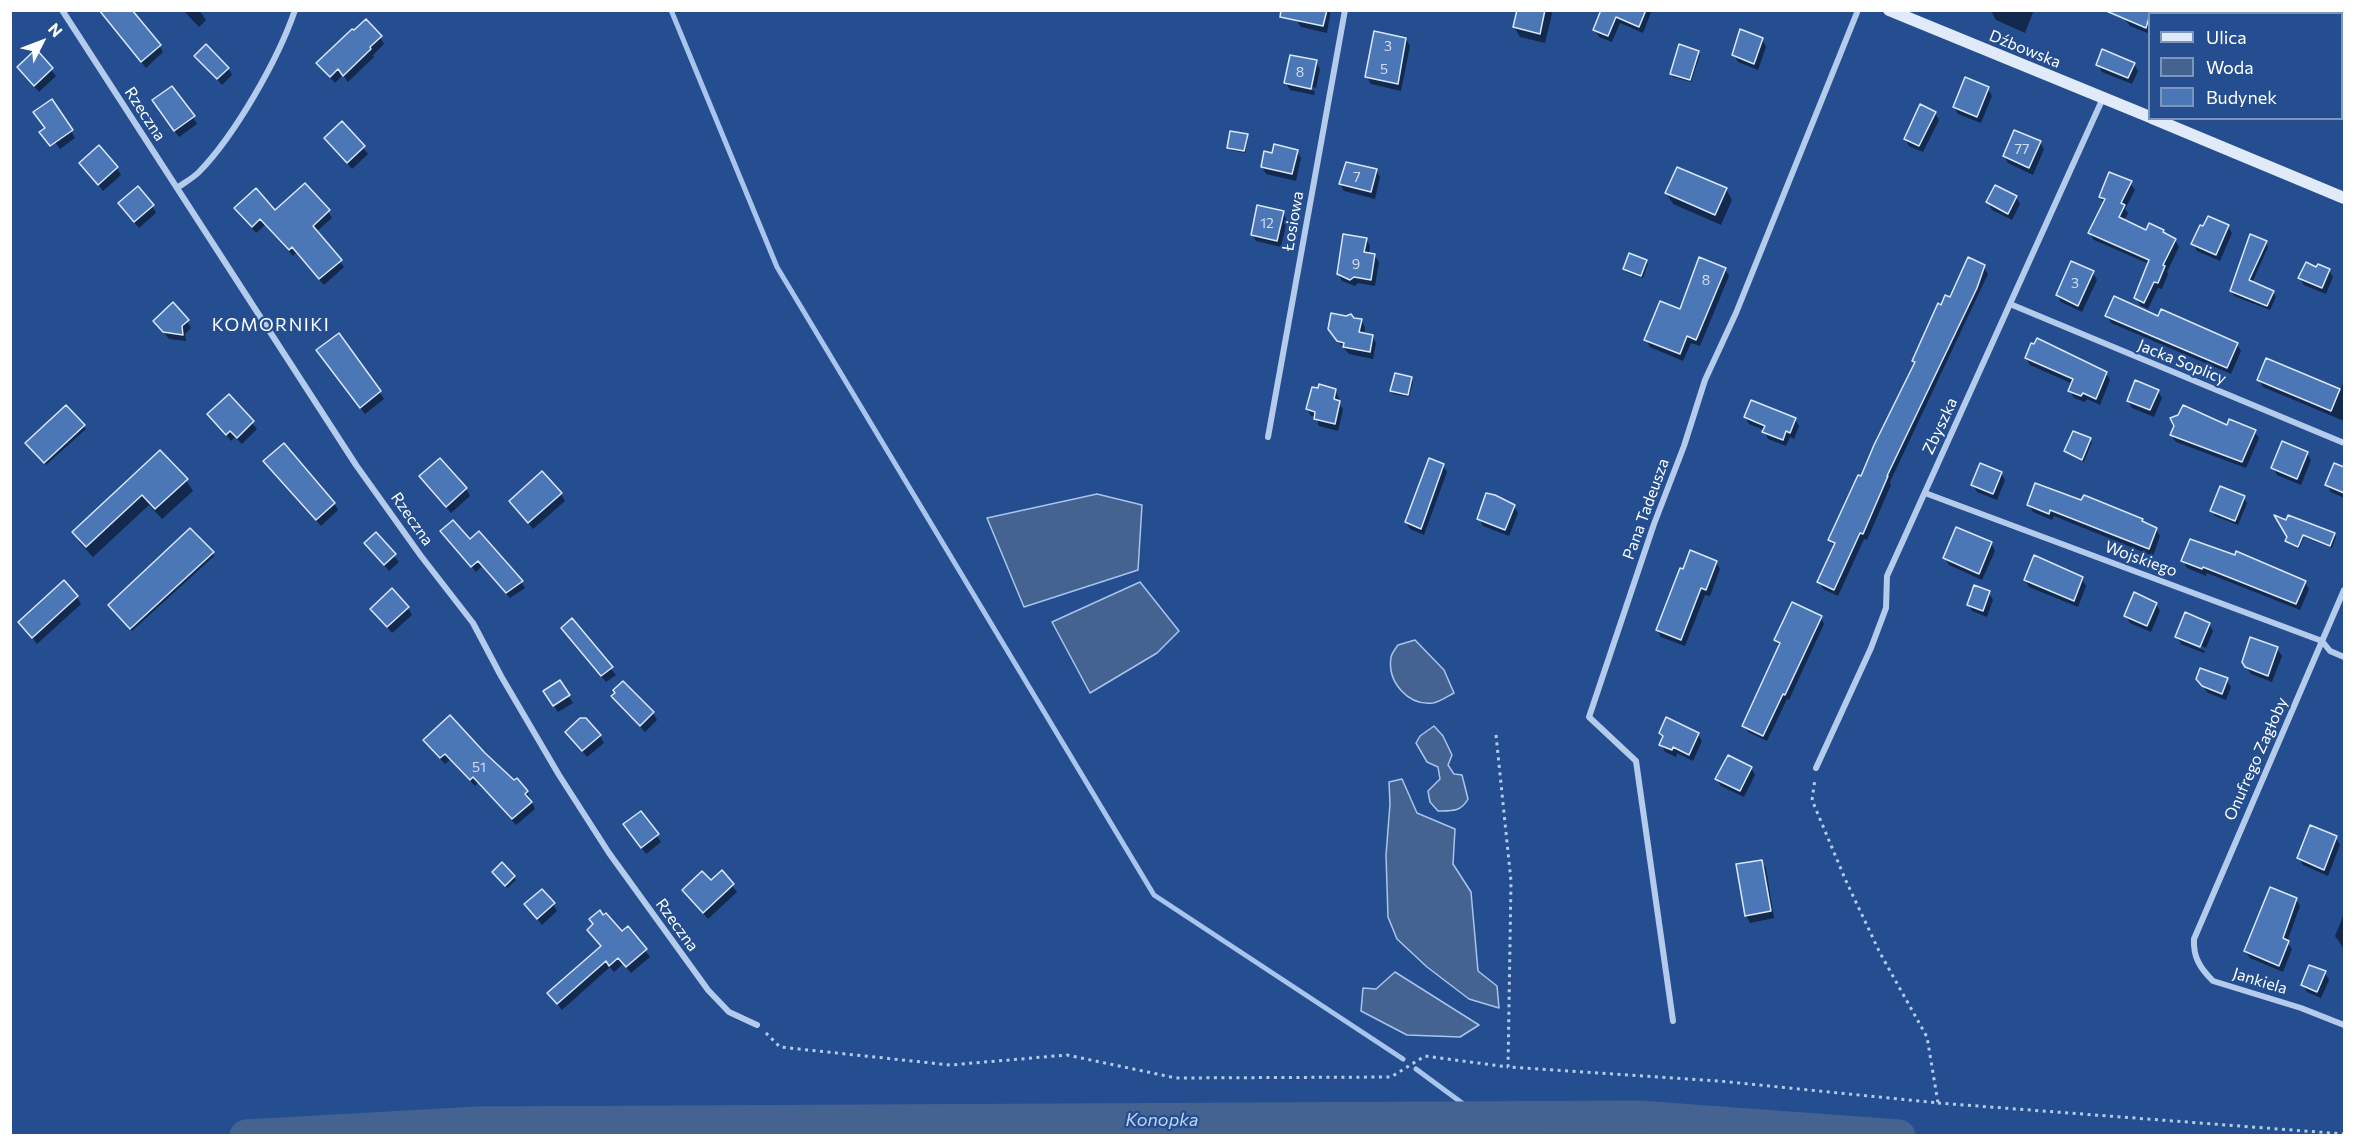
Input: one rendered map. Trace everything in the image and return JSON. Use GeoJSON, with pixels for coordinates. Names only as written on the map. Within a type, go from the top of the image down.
{"type":"FeatureCollection","features":[{"type":"Feature","properties":{"kind":"main road","name":"Dźbowska"},"geometry":{"type":"LineString","coordinates":[[1889,10],[2148,117]]}},
{"type":"Feature","properties":{"kind":"main road","name":"Dźbowska"},"geometry":{"type":"LineString","coordinates":[[2156,120],[2344,198]]}},
{"type":"Feature","properties":{"kind":"street","name":"Rzeczna"},"geometry":{"type":"LineString","coordinates":[[62,10],[356,465],[421,556],[473,623],[559,775],[609,854],[708,990],[729,1012],[757,1024]]}},
{"type":"Feature","properties":{"kind":"street"},"geometry":{"type":"LineString","coordinates":[[177,188],[198,174],[223,144],[286,37],[295,10]]}},
{"type":"Feature","properties":{"kind":"street","name":"Łosiowa"},"geometry":{"type":"LineString","coordinates":[[1268,437],[1345,10]]}},
{"type":"Feature","properties":{"kind":"street","name":"Pana Tadeusza"},"geometry":{"type":"LineString","coordinates":[[1673,1021],[1636,761],[1589,717],[1653,524],[1684,446],[1706,380],[1736,312],[1858,10]]}},
{"type":"Feature","properties":{"kind":"street","name":"Zbyszka"},"geometry":{"type":"LineString","coordinates":[[1816,768],[1871,648],[1886,609],[1887,576],[2103,98]]}},
{"type":"Feature","properties":{"kind":"street","name":"Jacka Soplicy"},"geometry":{"type":"LineString","coordinates":[[2010,304],[2344,443]]}},
{"type":"Feature","properties":{"kind":"street","name":"Wojskiego"},"geometry":{"type":"LineString","coordinates":[[1925,493],[2322,640],[2330,651],[2344,657]]}},
{"type":"Feature","properties":{"kind":"street","name":"Onufrego Zagłoby"},"geometry":{"type":"LineString","coordinates":[[2194,939],[2344,590]]}},
{"type":"Feature","properties":{"kind":"street","name":"Jankiela"},"geometry":{"type":"LineString","coordinates":[[2194,939],[2193,950],[2197,961],[2213,981],[2301,1008],[2344,1025]]}},
{"type":"Feature","properties":{"kind":"path"},"geometry":{"type":"LineString","coordinates":[[1496,735],[1511,881],[1508,1067]]}},
{"type":"Feature","properties":{"kind":"path"},"geometry":{"type":"LineString","coordinates":[[1816,768],[1812,800],[1846,881],[1880,953],[1927,1037],[1938,1103]]}},
{"type":"Feature","properties":{"kind":"path"},"geometry":{"type":"LineString","coordinates":[[757,1024],[780,1047],[950,1065],[1067,1055],[1176,1078],[1391,1077],[1425,1056],[1508,1067],[1719,1081],[1938,1103],[2344,1134]]}},
{"type":"Feature","properties":{"kind":"shaded area"},"geometry":{"type":"Polygon","coordinates":[[[1241,1129],[1360,1135],[999,1135],[1241,1129]]]}},
{"type":"Feature","properties":{"kind":"water"},"geometry":{"type":"Polygon","coordinates":[[[1097,494],[1142,505],[1138,570],[1024,607],[987,518],[1097,494]]]}},
{"type":"Feature","properties":{"kind":"water"},"geometry":{"type":"Polygon","coordinates":[[[1140,582],[1179,631],[1157,653],[1090,693],[1052,622],[1140,582]]]}},
{"type":"Feature","properties":{"kind":"water"},"geometry":{"type":"Polygon","coordinates":[[[1415,640],[1444,670],[1454,693],[1433,703],[1424,703],[1415,701],[1401,690],[1392,675],[1391,657],[1398,645],[1415,640]]]}},
{"type":"Feature","properties":{"kind":"water"},"geometry":{"type":"Polygon","coordinates":[[[1434,726],[1443,736],[1452,755],[1448,765],[1454,774],[1462,775],[1468,799],[1456,810],[1438,811],[1430,802],[1428,791],[1440,779],[1438,767],[1427,762],[1416,743],[1420,736],[1434,726]]]}},
{"type":"Feature","properties":{"kind":"water"},"geometry":{"type":"Polygon","coordinates":[[[1402,779],[1417,813],[1455,829],[1453,864],[1471,892],[1478,971],[1497,986],[1499,1008],[1469,999],[1427,967],[1397,939],[1388,917],[1386,855],[1390,804],[1389,782],[1402,779]]]}},
{"type":"Feature","properties":{"kind":"water"},"geometry":{"type":"Polygon","coordinates":[[[1395,972],[1479,1025],[1460,1037],[1407,1035],[1361,1011],[1363,988],[1376,989],[1395,972]]]}},
{"type":"Feature","properties":{"kind":"building"},"geometry":{"type":"Polygon","coordinates":[[[99,10],[132,10],[161,45],[141,62],[99,10]]]}},
{"type":"Feature","properties":{"kind":"building"},"geometry":{"type":"Polygon","coordinates":[[[1281,10],[1327,10],[1323,26],[1280,17],[1281,10]]]}},
{"type":"Feature","properties":{"kind":"building"},"geometry":{"type":"Polygon","coordinates":[[[1517,10],[1545,10],[1540,34],[1513,27],[1517,10]]]}},
{"type":"Feature","properties":{"kind":"building"},"geometry":{"type":"Polygon","coordinates":[[[1601,10],[1646,10],[1639,27],[1616,17],[1608,36],[1593,30],[1601,10]]]}},
{"type":"Feature","properties":{"kind":"building"},"geometry":{"type":"Polygon","coordinates":[[[2104,10],[2154,10],[2148,12],[2146,28],[2104,10]]]}},
{"type":"Feature","properties":{"kind":"building"},"geometry":{"type":"Polygon","coordinates":[[[366,19],[382,36],[343,76],[338,69],[330,77],[316,63],[366,19]]]}},
{"type":"Feature","properties":{"kind":"building"},"geometry":{"type":"Polygon","coordinates":[[[1740,29],[1763,38],[1754,64],[1732,55],[1740,29]]]}},
{"type":"Feature","properties":{"kind":"building"},"geometry":{"type":"Polygon","coordinates":[[[1374,31],[1406,38],[1398,84],[1365,77],[1374,31]]]}},
{"type":"Feature","properties":{"kind":"building"},"geometry":{"type":"Polygon","coordinates":[[[206,44],[229,68],[217,79],[194,56],[206,44]]]}},
{"type":"Feature","properties":{"kind":"building"},"geometry":{"type":"Polygon","coordinates":[[[1679,44],[1699,51],[1690,80],[1670,74],[1679,44]]]}},
{"type":"Feature","properties":{"kind":"building"},"geometry":{"type":"Polygon","coordinates":[[[36,49],[53,68],[34,86],[17,67],[36,49]]]}},
{"type":"Feature","properties":{"kind":"building"},"geometry":{"type":"Polygon","coordinates":[[[2102,49],[2135,63],[2128,78],[2096,65],[2102,49]]]}},
{"type":"Feature","properties":{"kind":"building"},"geometry":{"type":"Polygon","coordinates":[[[1290,55],[1317,60],[1311,89],[1284,83],[1290,55]]]}},
{"type":"Feature","properties":{"kind":"building"},"geometry":{"type":"Polygon","coordinates":[[[1965,77],[1989,87],[1977,117],[1953,107],[1965,77]]]}},
{"type":"Feature","properties":{"kind":"building"},"geometry":{"type":"Polygon","coordinates":[[[172,86],[195,116],[174,131],[152,100],[172,86]]]}},
{"type":"Feature","properties":{"kind":"building"},"geometry":{"type":"Polygon","coordinates":[[[52,99],[73,130],[50,146],[39,132],[45,128],[33,112],[52,99]]]}},
{"type":"Feature","properties":{"kind":"building"},"geometry":{"type":"Polygon","coordinates":[[[1920,104],[1936,112],[1919,146],[1904,139],[1920,104]]]}},
{"type":"Feature","properties":{"kind":"building"},"geometry":{"type":"Polygon","coordinates":[[[342,121],[365,146],[347,163],[324,138],[342,121]]]}},
{"type":"Feature","properties":{"kind":"building"},"geometry":{"type":"Polygon","coordinates":[[[2014,130],[2041,141],[2029,168],[2003,156],[2014,130]]]}},
{"type":"Feature","properties":{"kind":"building"},"geometry":{"type":"Polygon","coordinates":[[[1230,131],[1248,134],[1244,151],[1227,148],[1230,131]]]}},
{"type":"Feature","properties":{"kind":"building"},"geometry":{"type":"Polygon","coordinates":[[[1274,144],[1298,150],[1292,174],[1261,167],[1264,151],[1272,153],[1274,144]]]}},
{"type":"Feature","properties":{"kind":"building"},"geometry":{"type":"Polygon","coordinates":[[[99,145],[118,167],[98,185],[79,163],[99,145]]]}},
{"type":"Feature","properties":{"kind":"building"},"geometry":{"type":"Polygon","coordinates":[[[1346,162],[1377,169],[1371,192],[1339,184],[1346,162]]]}},
{"type":"Feature","properties":{"kind":"building"},"geometry":{"type":"Polygon","coordinates":[[[1677,167],[1727,188],[1715,215],[1665,193],[1677,167]]]}},
{"type":"Feature","properties":{"kind":"building"},"geometry":{"type":"Polygon","coordinates":[[[2109,172],[2132,181],[2121,203],[2125,205],[2119,217],[2146,230],[2149,223],[2176,239],[2163,265],[2165,266],[2158,283],[2154,282],[2144,303],[2134,298],[2149,260],[2088,233],[2105,199],[2099,197],[2109,172]]]}},
{"type":"Feature","properties":{"kind":"building"},"geometry":{"type":"Polygon","coordinates":[[[305,183],[330,210],[313,226],[342,260],[319,279],[292,247],[289,250],[260,219],[252,227],[234,208],[256,188],[275,210],[305,183]]]}},
{"type":"Feature","properties":{"kind":"building"},"geometry":{"type":"Polygon","coordinates":[[[1995,185],[2017,196],[2008,214],[1986,202],[1995,185]]]}},
{"type":"Feature","properties":{"kind":"building"},"geometry":{"type":"Polygon","coordinates":[[[138,186],[154,205],[134,222],[118,203],[138,186]]]}},
{"type":"Feature","properties":{"kind":"building"},"geometry":{"type":"Polygon","coordinates":[[[1257,205],[1284,211],[1277,241],[1251,235],[1257,205]]]}},
{"type":"Feature","properties":{"kind":"building"},"geometry":{"type":"Polygon","coordinates":[[[2208,216],[2229,225],[2216,255],[2191,244],[2200,225],[2203,226],[2208,216]]]}},
{"type":"Feature","properties":{"kind":"building"},"geometry":{"type":"Polygon","coordinates":[[[1343,234],[1367,238],[1364,252],[1375,254],[1371,280],[1354,277],[1350,280],[1337,274],[1343,234]]]}},
{"type":"Feature","properties":{"kind":"building"},"geometry":{"type":"Polygon","coordinates":[[[2250,234],[2267,241],[2249,280],[2274,291],[2267,306],[2230,291],[2250,234]]]}},
{"type":"Feature","properties":{"kind":"building"},"geometry":{"type":"Polygon","coordinates":[[[1629,253],[1647,260],[1641,276],[1623,269],[1629,253]]]}},
{"type":"Feature","properties":{"kind":"building"},"geometry":{"type":"Polygon","coordinates":[[[1699,257],[1726,268],[1696,340],[1687,336],[1680,354],[1644,340],[1660,301],[1680,309],[1699,257]]]}},
{"type":"Feature","properties":{"kind":"building"},"geometry":{"type":"Polygon","coordinates":[[[1968,257],[1985,265],[1977,288],[1887,476],[1863,534],[1860,533],[1834,590],[1817,582],[1835,543],[1828,540],[1915,362],[1912,361],[1938,303],[1941,305],[1945,295],[1950,297],[1968,257]]]}},
{"type":"Feature","properties":{"kind":"building"},"geometry":{"type":"Polygon","coordinates":[[[2071,261],[2094,271],[2078,306],[2056,295],[2071,261]]]}},
{"type":"Feature","properties":{"kind":"building"},"geometry":{"type":"Polygon","coordinates":[[[2306,262],[2316,267],[2318,264],[2330,269],[2322,288],[2298,278],[2306,262]]]}},
{"type":"Feature","properties":{"kind":"building"},"geometry":{"type":"Polygon","coordinates":[[[2114,296],[2158,316],[2161,309],[2238,343],[2227,368],[2105,316],[2114,296]]]}},
{"type":"Feature","properties":{"kind":"building"},"geometry":{"type":"Polygon","coordinates":[[[173,302],[189,320],[182,326],[183,335],[163,332],[153,321],[173,302]]]}},
{"type":"Feature","properties":{"kind":"building"},"geometry":{"type":"Polygon","coordinates":[[[1331,313],[1346,316],[1351,314],[1354,318],[1362,319],[1359,332],[1373,335],[1370,352],[1343,347],[1344,343],[1337,341],[1328,329],[1331,313]]]}},
{"type":"Feature","properties":{"kind":"building"},"geometry":{"type":"Polygon","coordinates":[[[339,333],[381,391],[360,408],[316,350],[339,333]]]}},
{"type":"Feature","properties":{"kind":"building"},"geometry":{"type":"Polygon","coordinates":[[[2037,338],[2107,372],[2096,399],[2083,393],[2081,396],[2068,391],[2073,379],[2025,358],[2031,343],[2034,344],[2037,338]]]}},
{"type":"Feature","properties":{"kind":"building"},"geometry":{"type":"Polygon","coordinates":[[[2266,358],[2340,389],[2331,411],[2257,380],[2266,358]]]}},
{"type":"Feature","properties":{"kind":"building"},"geometry":{"type":"Polygon","coordinates":[[[1395,373],[1412,377],[1408,395],[1390,391],[1395,373]]]}},
{"type":"Feature","properties":{"kind":"building"},"geometry":{"type":"Polygon","coordinates":[[[2135,380],[2159,390],[2150,410],[2127,401],[2135,380]]]}},
{"type":"Feature","properties":{"kind":"building"},"geometry":{"type":"Polygon","coordinates":[[[1319,384],[1336,389],[1334,399],[1340,401],[1335,424],[1314,419],[1315,412],[1306,409],[1312,387],[1318,388],[1319,384]]]}},
{"type":"Feature","properties":{"kind":"building"},"geometry":{"type":"Polygon","coordinates":[[[229,394],[254,421],[237,438],[230,431],[226,435],[207,414],[229,394]]]}},
{"type":"Feature","properties":{"kind":"building"},"geometry":{"type":"Polygon","coordinates":[[[1751,400],[1796,418],[1790,433],[1786,431],[1783,440],[1762,432],[1765,426],[1744,417],[1751,400]]]}},
{"type":"Feature","properties":{"kind":"building"},"geometry":{"type":"Polygon","coordinates":[[[66,405],[85,425],[44,463],[25,443],[66,405]]]}},
{"type":"Feature","properties":{"kind":"building"},"geometry":{"type":"Polygon","coordinates":[[[2183,405],[2227,425],[2229,419],[2256,430],[2242,462],[2170,435],[2174,426],[2170,418],[2178,415],[2183,405]]]}},
{"type":"Feature","properties":{"kind":"building"},"geometry":{"type":"Polygon","coordinates":[[[2073,431],[2091,438],[2082,460],[2064,451],[2073,431]]]}},
{"type":"Feature","properties":{"kind":"building"},"geometry":{"type":"Polygon","coordinates":[[[2282,441],[2308,452],[2297,479],[2271,468],[2282,441]]]}},
{"type":"Feature","properties":{"kind":"building"},"geometry":{"type":"Polygon","coordinates":[[[284,443],[335,503],[316,520],[263,461],[284,443]]]}},
{"type":"Feature","properties":{"kind":"building"},"geometry":{"type":"Polygon","coordinates":[[[160,450],[188,479],[155,509],[142,495],[86,547],[72,532],[160,450]]]}},
{"type":"Feature","properties":{"kind":"building"},"geometry":{"type":"Polygon","coordinates":[[[440,458],[467,488],[446,507],[419,476],[440,458]]]}},
{"type":"Feature","properties":{"kind":"building"},"geometry":{"type":"Polygon","coordinates":[[[1429,458],[1444,464],[1421,529],[1405,522],[1429,458]]]}},
{"type":"Feature","properties":{"kind":"building"},"geometry":{"type":"Polygon","coordinates":[[[1980,463],[2002,472],[1993,494],[1971,485],[1980,463]]]}},
{"type":"Feature","properties":{"kind":"building"},"geometry":{"type":"Polygon","coordinates":[[[2334,463],[2344,467],[2344,493],[2325,485],[2334,463]]]}},
{"type":"Feature","properties":{"kind":"building"},"geometry":{"type":"Polygon","coordinates":[[[542,471],[562,493],[528,523],[509,501],[542,471]]]}},
{"type":"Feature","properties":{"kind":"building"},"geometry":{"type":"Polygon","coordinates":[[[2035,483],[2081,500],[2084,495],[2143,519],[2142,521],[2157,528],[2149,549],[2050,510],[2049,514],[2027,505],[2035,483]]]}},
{"type":"Feature","properties":{"kind":"building"},"geometry":{"type":"Polygon","coordinates":[[[2220,486],[2245,496],[2235,521],[2210,511],[2220,486]]]}},
{"type":"Feature","properties":{"kind":"building"},"geometry":{"type":"Polygon","coordinates":[[[1486,493],[1515,505],[1505,530],[1477,519],[1486,493]]]}},
{"type":"Feature","properties":{"kind":"building"},"geometry":{"type":"Polygon","coordinates":[[[2274,515],[2286,520],[2288,515],[2335,533],[2330,546],[2303,535],[2298,547],[2285,541],[2287,537],[2274,515]]]}},
{"type":"Feature","properties":{"kind":"building"},"geometry":{"type":"Polygon","coordinates":[[[453,520],[470,539],[479,531],[523,581],[506,593],[478,561],[471,567],[440,531],[453,520]]]}},
{"type":"Feature","properties":{"kind":"building"},"geometry":{"type":"Polygon","coordinates":[[[1956,527],[1992,542],[1979,574],[1943,558],[1956,527]]]}},
{"type":"Feature","properties":{"kind":"building"},"geometry":{"type":"Polygon","coordinates":[[[190,528],[214,552],[130,629],[108,605],[190,528]]]}},
{"type":"Feature","properties":{"kind":"building"},"geometry":{"type":"Polygon","coordinates":[[[376,532],[396,554],[384,565],[364,543],[376,532]]]}},
{"type":"Feature","properties":{"kind":"building"},"geometry":{"type":"Polygon","coordinates":[[[2190,539],[2235,555],[2236,551],[2306,581],[2296,604],[2203,567],[2202,569],[2181,561],[2190,539]]]}},
{"type":"Feature","properties":{"kind":"building"},"geometry":{"type":"Polygon","coordinates":[[[1690,550],[1717,561],[1706,590],[1701,588],[1681,640],[1656,630],[1680,568],[1683,569],[1690,550]]]}},
{"type":"Feature","properties":{"kind":"building"},"geometry":{"type":"Polygon","coordinates":[[[2034,555],[2083,577],[2074,601],[2024,580],[2034,555]]]}},
{"type":"Feature","properties":{"kind":"building"},"geometry":{"type":"Polygon","coordinates":[[[64,580],[78,596],[32,638],[18,622],[64,580]]]}},
{"type":"Feature","properties":{"kind":"building"},"geometry":{"type":"Polygon","coordinates":[[[1974,585],[1990,591],[1983,611],[1967,605],[1974,585]]]}},
{"type":"Feature","properties":{"kind":"building"},"geometry":{"type":"Polygon","coordinates":[[[392,588],[409,607],[387,627],[370,609],[392,588]]]}},
{"type":"Feature","properties":{"kind":"building"},"geometry":{"type":"Polygon","coordinates":[[[2134,592],[2157,603],[2147,626],[2124,616],[2134,592]]]}},
{"type":"Feature","properties":{"kind":"building"},"geometry":{"type":"Polygon","coordinates":[[[1792,602],[1822,616],[1763,736],[1742,726],[1780,643],[1774,640],[1792,602]]]}},
{"type":"Feature","properties":{"kind":"building"},"geometry":{"type":"Polygon","coordinates":[[[2185,612],[2210,623],[2200,647],[2175,637],[2185,612]]]}},
{"type":"Feature","properties":{"kind":"building"},"geometry":{"type":"Polygon","coordinates":[[[572,618],[613,667],[601,676],[561,628],[572,618]]]}},
{"type":"Feature","properties":{"kind":"building"},"geometry":{"type":"Polygon","coordinates":[[[2250,637],[2278,647],[2268,676],[2245,667],[2242,662],[2250,637]]]}},
{"type":"Feature","properties":{"kind":"building"},"geometry":{"type":"Polygon","coordinates":[[[2200,668],[2228,678],[2222,694],[2202,686],[2196,679],[2200,668]]]}},
{"type":"Feature","properties":{"kind":"building"},"geometry":{"type":"Polygon","coordinates":[[[560,680],[570,695],[553,706],[543,691],[560,680]]]}},
{"type":"Feature","properties":{"kind":"building"},"geometry":{"type":"Polygon","coordinates":[[[623,681],[654,712],[640,726],[611,696],[615,693],[613,690],[623,681]]]}},
{"type":"Feature","properties":{"kind":"building"},"geometry":{"type":"Polygon","coordinates":[[[450,715],[485,753],[514,780],[517,778],[528,791],[525,794],[532,802],[512,819],[473,777],[470,780],[445,754],[440,758],[423,740],[450,715]]]}},
{"type":"Feature","properties":{"kind":"building"},"geometry":{"type":"Polygon","coordinates":[[[1666,717],[1699,733],[1689,755],[1673,747],[1672,750],[1659,745],[1663,736],[1659,733],[1666,717]]]}},
{"type":"Feature","properties":{"kind":"building"},"geometry":{"type":"Polygon","coordinates":[[[580,718],[586,718],[601,735],[582,751],[565,732],[580,718]]]}},
{"type":"Feature","properties":{"kind":"building"},"geometry":{"type":"Polygon","coordinates":[[[1728,755],[1752,767],[1740,791],[1715,779],[1728,755]]]}},
{"type":"Feature","properties":{"kind":"building"},"geometry":{"type":"Polygon","coordinates":[[[641,811],[659,834],[641,848],[623,824],[641,811]]]}},
{"type":"Feature","properties":{"kind":"building"},"geometry":{"type":"Polygon","coordinates":[[[2310,825],[2337,836],[2324,870],[2297,858],[2310,825]]]}},
{"type":"Feature","properties":{"kind":"building"},"geometry":{"type":"Polygon","coordinates":[[[1762,860],[1771,911],[1745,916],[1736,864],[1762,860]]]}},
{"type":"Feature","properties":{"kind":"building"},"geometry":{"type":"Polygon","coordinates":[[[502,862],[515,876],[505,886],[492,872],[502,862]]]}},
{"type":"Feature","properties":{"kind":"building"},"geometry":{"type":"Polygon","coordinates":[[[722,870],[734,884],[703,913],[682,890],[702,871],[711,880],[722,870]]]}},
{"type":"Feature","properties":{"kind":"building"},"geometry":{"type":"Polygon","coordinates":[[[2270,887],[2297,898],[2283,938],[2289,941],[2279,966],[2244,951],[2270,887]]]}},
{"type":"Feature","properties":{"kind":"building"},"geometry":{"type":"Polygon","coordinates":[[[542,889],[555,903],[537,919],[524,904],[542,889]]]}},
{"type":"Feature","properties":{"kind":"building"},"geometry":{"type":"Polygon","coordinates":[[[600,910],[603,915],[606,913],[622,931],[628,926],[647,949],[626,967],[618,958],[609,966],[606,961],[557,1004],[547,993],[601,946],[587,930],[593,924],[589,919],[600,910]]]}},
{"type":"Feature","properties":{"kind":"building"},"geometry":{"type":"Polygon","coordinates":[[[2309,965],[2326,971],[2317,992],[2301,985],[2309,965]]]}},
{"type":"Feature","properties":{"kind":"waterway"},"geometry":{"type":"LineString","coordinates":[[671,10],[777,267],[1154,895],[1403,1059]]}},
{"type":"Feature","properties":{"kind":"waterway"},"geometry":{"type":"LineString","coordinates":[[1416,1069],[1481,1117]]}},
{"type":"Feature","properties":{"kind":"waterway","name":"Konopka"},"geometry":{"type":"LineString","coordinates":[[246,1136],[478,1123],[1638,1117],[1899,1136]]}},
{"type":"Feature","properties":{"kind":"district","name":"KOMORNIKI"},"geometry":{"type":"Point","coordinates":[271,325]}}]}
